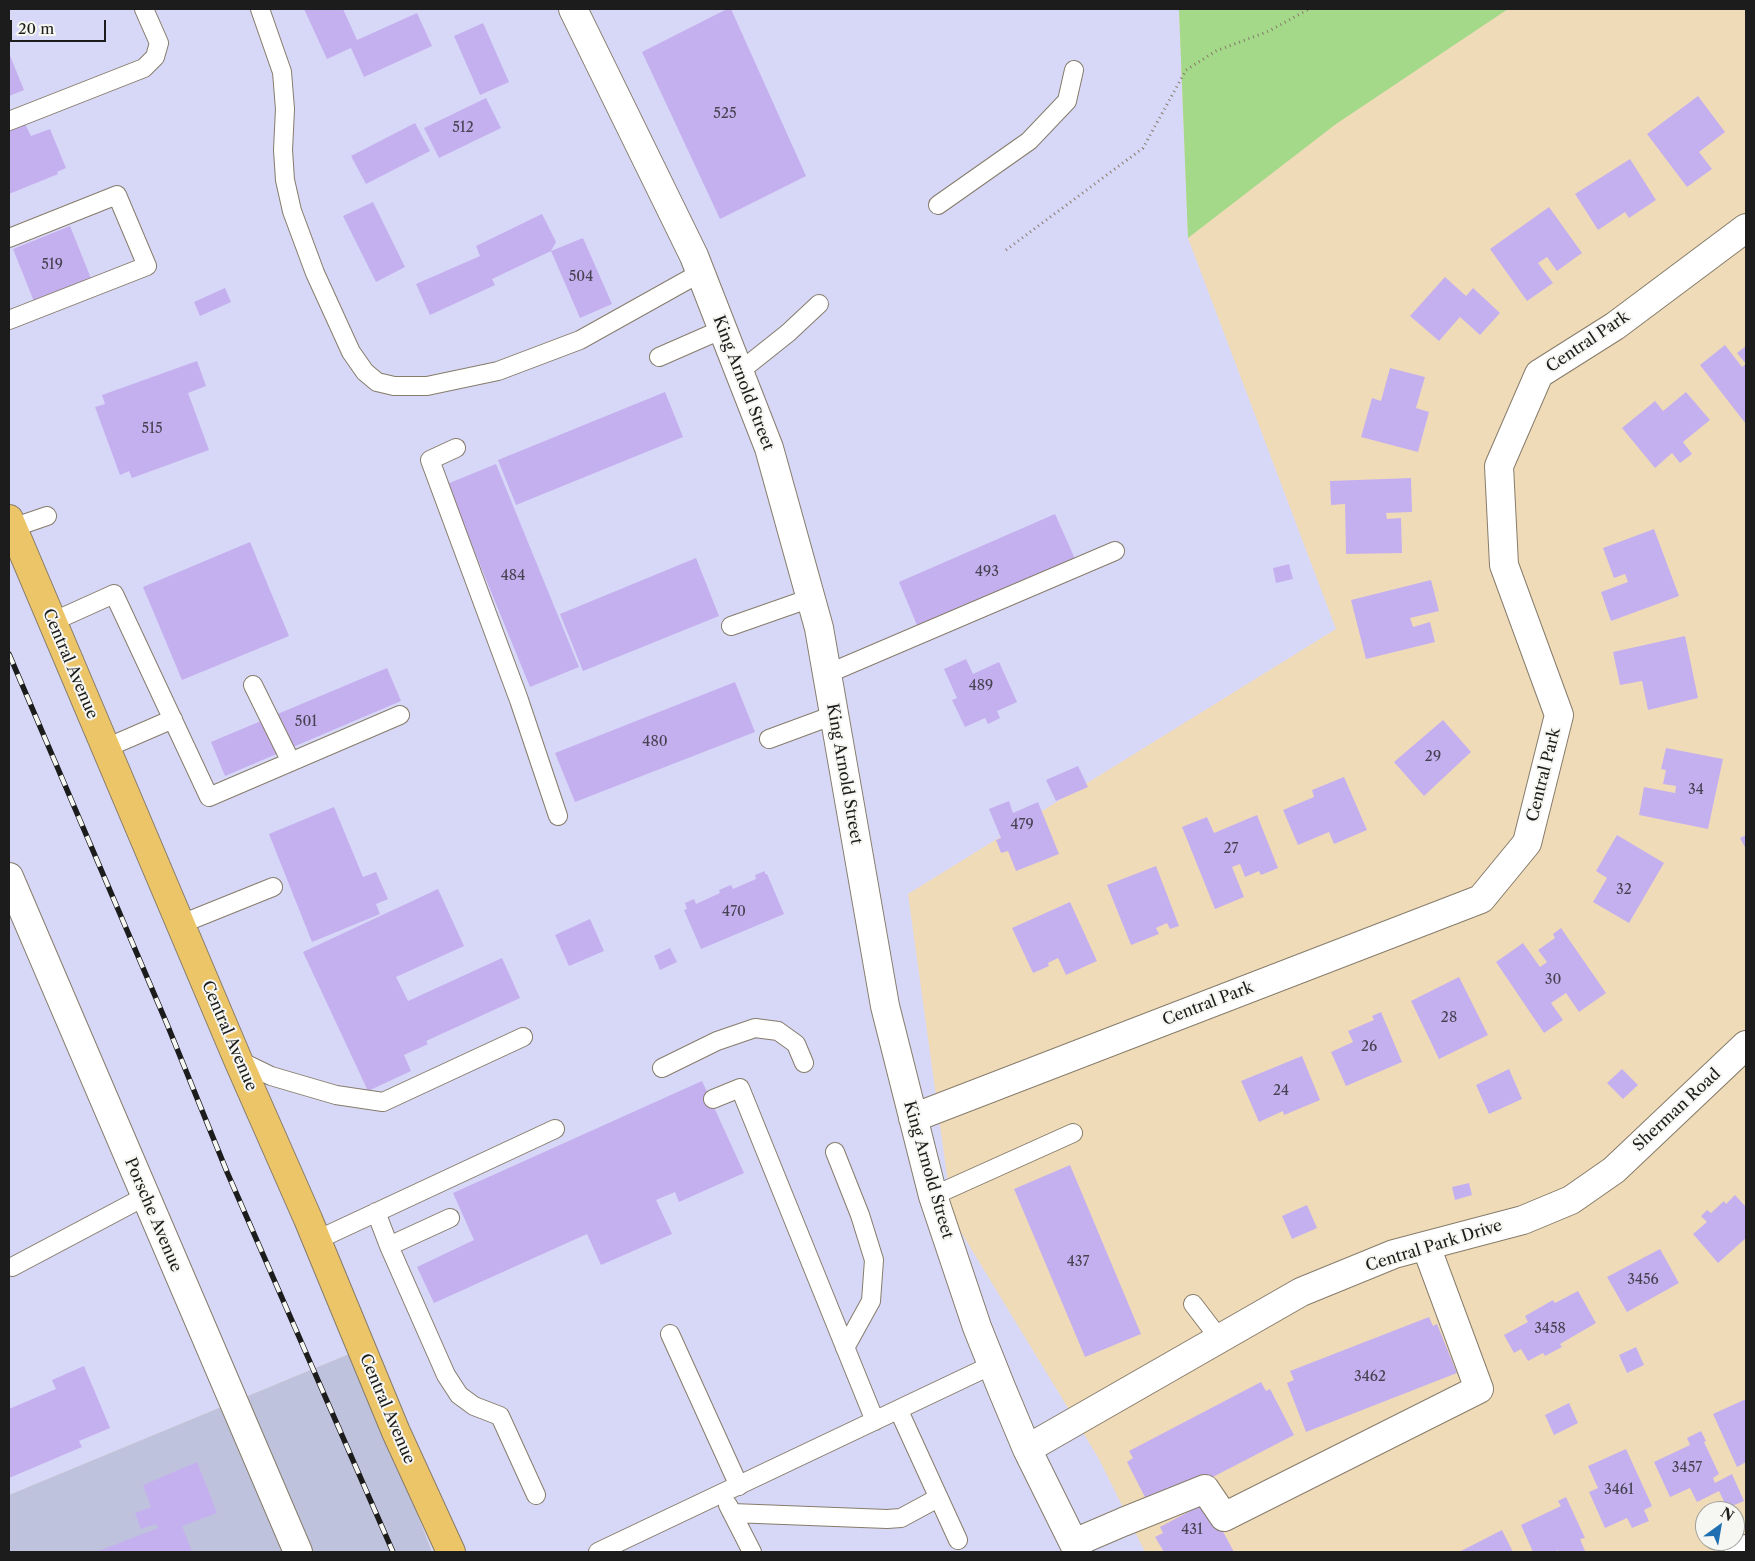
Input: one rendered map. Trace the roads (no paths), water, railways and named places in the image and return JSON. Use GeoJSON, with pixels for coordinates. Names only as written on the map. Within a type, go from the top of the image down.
{"type":"FeatureCollection","features":[{"type":"Feature","properties":{"kind":"main road","name":"Central Avenue"},"geometry":{"type":"LineString","coordinates":[[11,523],[396,1432],[451,1552]]}},
{"type":"Feature","properties":{"kind":"street","name":"King Arnold Street"},"geometry":{"type":"LineString","coordinates":[[573,9],[694,256],[769,448],[819,628],[885,1006],[933,1196],[992,1366],[1027,1449],[1076,1548]]}},
{"type":"Feature","properties":{"kind":"street","name":"Central Park"},"geometry":{"type":"LineString","coordinates":[[913,1118],[1481,898],[1527,843],[1559,715],[1504,565],[1499,466],[1539,374],[1615,326],[1746,228]]}},
{"type":"Feature","properties":{"kind":"street","name":"Porsche Avenue"},"geometry":{"type":"LineString","coordinates":[[9,877],[298,1552]]}},
{"type":"Feature","properties":{"kind":"street","name":"Sherman Road"},"geometry":{"type":"LineString","coordinates":[[1629,1156],[1746,1046]]}},
{"type":"Feature","properties":{"kind":"street","name":"Central Park Drive"},"geometry":{"type":"LineString","coordinates":[[1027,1449],[1301,1292],[1394,1254],[1523,1220],[1571,1200],[1614,1170],[1629,1156]]}},
{"type":"Feature","properties":{"kind":"street"},"geometry":{"type":"LineString","coordinates":[[1076,1548],[1123,1522],[1204,1489],[1224,1517],[1479,1389],[1426,1246]]}},
{"type":"Feature","properties":{"kind":"street"},"geometry":{"type":"LineString","coordinates":[[1738,1552],[1746,1548]]}},
{"type":"Feature","properties":{"kind":"lane"},"geometry":{"type":"LineString","coordinates":[[9,121],[144,68],[155,58],[159,43],[144,9]]}},
{"type":"Feature","properties":{"kind":"lane"},"geometry":{"type":"LineString","coordinates":[[260,9],[282,72],[285,109],[283,150],[285,180],[292,211],[315,273],[351,352],[365,372],[377,382],[394,386],[427,386],[498,371],[580,340],[700,273]]}},
{"type":"Feature","properties":{"kind":"lane"},"geometry":{"type":"LineString","coordinates":[[938,205],[1029,141],[1067,101],[1074,70]]}},
{"type":"Feature","properties":{"kind":"lane"},"geometry":{"type":"LineString","coordinates":[[9,238],[117,195],[147,266],[9,320]]}},
{"type":"Feature","properties":{"kind":"lane"},"geometry":{"type":"LineString","coordinates":[[739,372],[788,333],[818,304]]}},
{"type":"Feature","properties":{"kind":"lane"},"geometry":{"type":"LineString","coordinates":[[659,357],[723,329]]}},
{"type":"Feature","properties":{"kind":"lane"},"geometry":{"type":"LineString","coordinates":[[456,448],[430,460],[519,700],[558,816]]}},
{"type":"Feature","properties":{"kind":"lane"},"geometry":{"type":"LineString","coordinates":[[11,523],[47,516]]}},
{"type":"Feature","properties":{"kind":"lane"},"geometry":{"type":"LineString","coordinates":[[827,674],[1115,551]]}},
{"type":"Feature","properties":{"kind":"lane"},"geometry":{"type":"LineString","coordinates":[[52,622],[114,594],[208,797],[400,715]]}},
{"type":"Feature","properties":{"kind":"lane"},"geometry":{"type":"LineString","coordinates":[[731,626],[811,598]]}},
{"type":"Feature","properties":{"kind":"lane"},"geometry":{"type":"LineString","coordinates":[[253,685],[291,762]]}},
{"type":"Feature","properties":{"kind":"lane"},"geometry":{"type":"LineString","coordinates":[[769,739],[834,715]]}},
{"type":"Feature","properties":{"kind":"lane"},"geometry":{"type":"LineString","coordinates":[[106,748],[172,719]]}},
{"type":"Feature","properties":{"kind":"lane"},"geometry":{"type":"LineString","coordinates":[[180,924],[273,887]]}},
{"type":"Feature","properties":{"kind":"lane"},"geometry":{"type":"LineString","coordinates":[[662,1068],[717,1041],[755,1028],[778,1031],[796,1044],[804,1063]]}},
{"type":"Feature","properties":{"kind":"lane"},"geometry":{"type":"LineString","coordinates":[[238,1060],[271,1076],[336,1095],[383,1102],[523,1037]]}},
{"type":"Feature","properties":{"kind":"lane"},"geometry":{"type":"LineString","coordinates":[[714,1099],[740,1088],[874,1421]]}},
{"type":"Feature","properties":{"kind":"lane"},"geometry":{"type":"LineString","coordinates":[[316,1240],[555,1129]]}},
{"type":"Feature","properties":{"kind":"lane"},"geometry":{"type":"LineString","coordinates":[[933,1196],[1073,1133]]}},
{"type":"Feature","properties":{"kind":"lane"},"geometry":{"type":"LineString","coordinates":[[835,1152],[860,1215],[874,1260],[871,1301],[845,1348]]}},
{"type":"Feature","properties":{"kind":"lane"},"geometry":{"type":"LineString","coordinates":[[12,1267],[146,1196]]}},
{"type":"Feature","properties":{"kind":"lane"},"geometry":{"type":"LineString","coordinates":[[376,1212],[446,1375],[459,1395],[474,1406],[500,1416],[536,1495]]}},
{"type":"Feature","properties":{"kind":"lane"},"geometry":{"type":"LineString","coordinates":[[389,1246],[450,1218]]}},
{"type":"Feature","properties":{"kind":"lane"},"geometry":{"type":"LineString","coordinates":[[1193,1304],[1220,1338]]}},
{"type":"Feature","properties":{"kind":"lane"},"geometry":{"type":"LineString","coordinates":[[670,1334],[739,1486]]}},
{"type":"Feature","properties":{"kind":"lane"},"geometry":{"type":"LineString","coordinates":[[598,1552],[992,1366]]}},
{"type":"Feature","properties":{"kind":"lane"},"geometry":{"type":"LineString","coordinates":[[899,1410],[958,1540]]}},
{"type":"Feature","properties":{"kind":"lane"},"geometry":{"type":"LineString","coordinates":[[723,1494],[752,1552]]}},
{"type":"Feature","properties":{"kind":"lane"},"geometry":{"type":"LineString","coordinates":[[732,1513],[901,1518],[938,1498]]}},
{"type":"Feature","properties":{"kind":"railway"},"geometry":{"type":"LineString","coordinates":[[9,654],[167,1024],[227,1172],[393,1552]]}}]}
